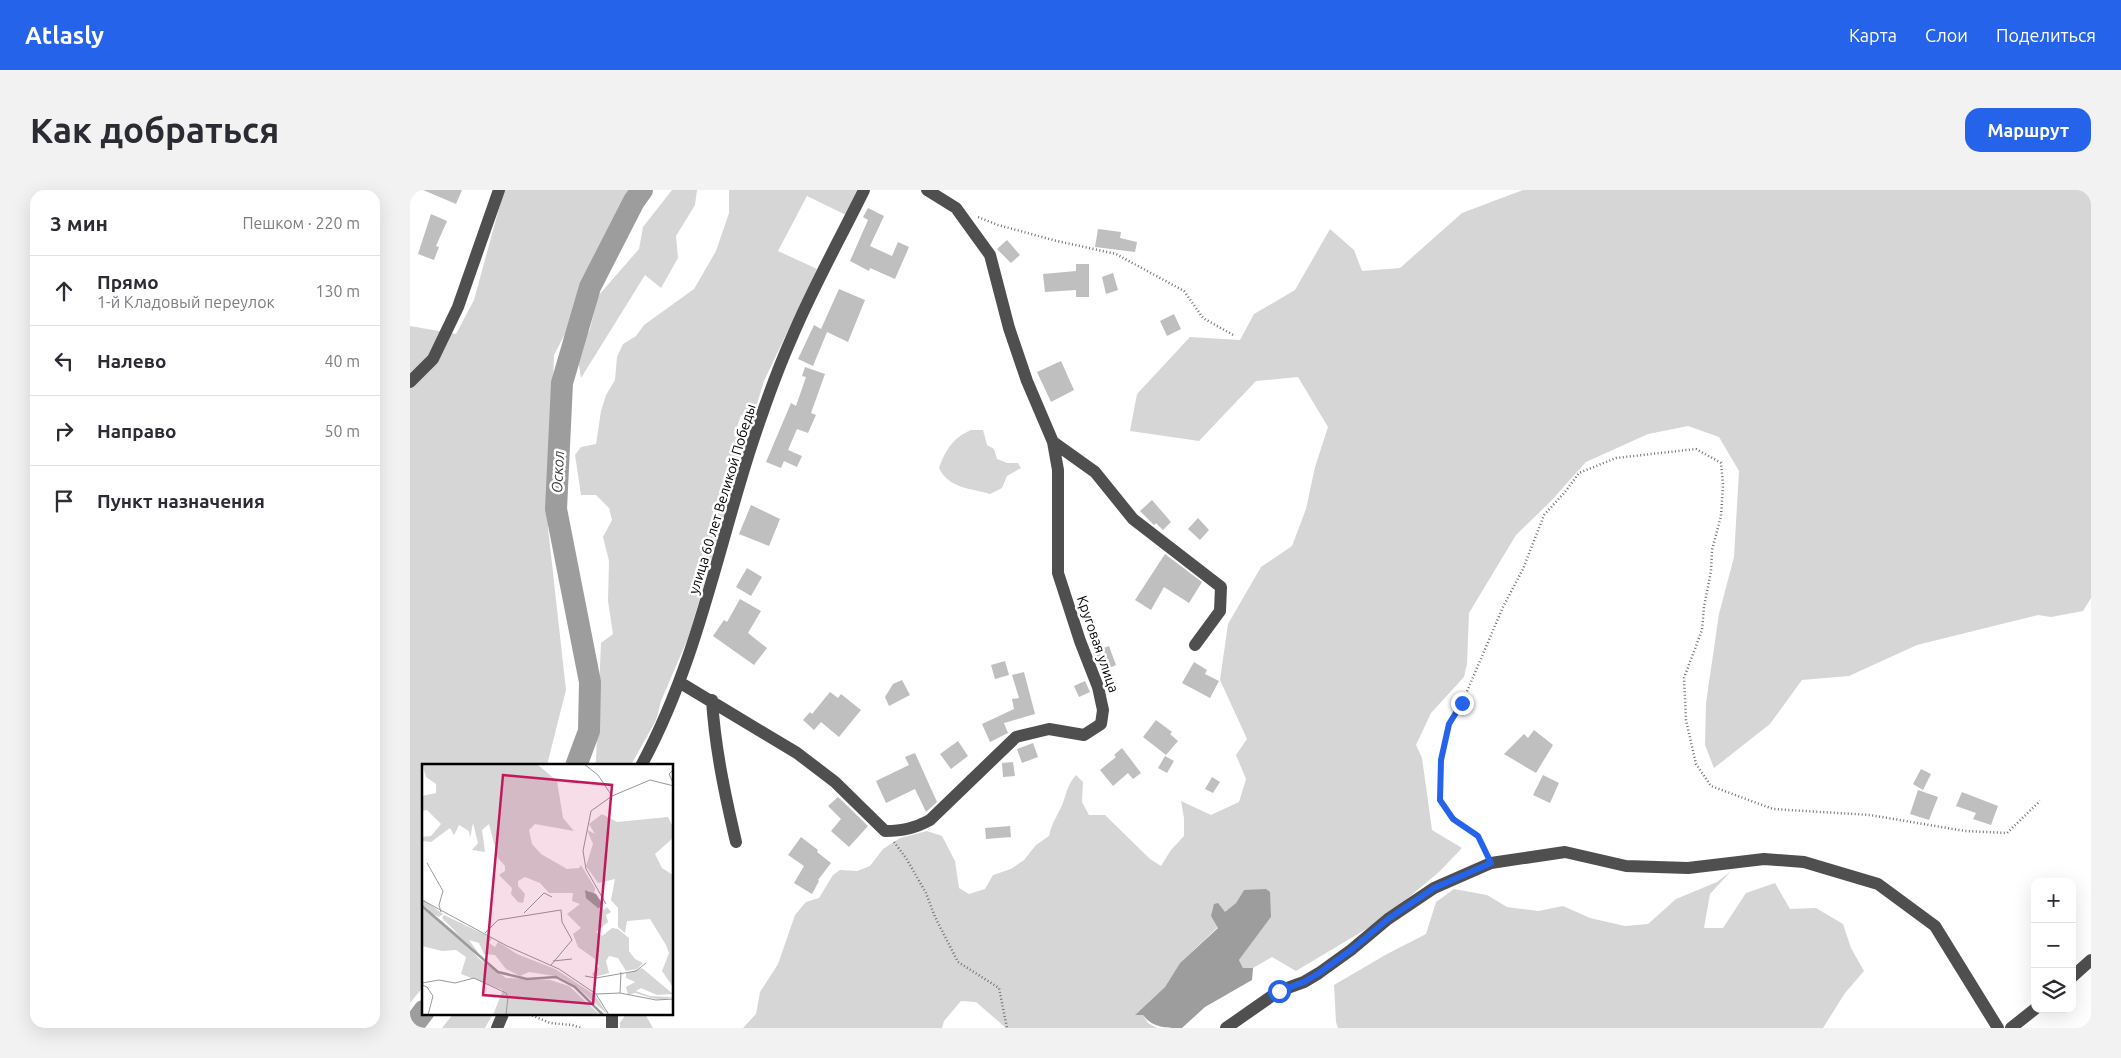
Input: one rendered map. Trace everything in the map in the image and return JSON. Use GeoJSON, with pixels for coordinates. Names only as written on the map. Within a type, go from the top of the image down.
{"type":"FeatureCollection","features":[{"type":"Feature","properties":{"kind":"street"},"geometry":{"type":"LineString","coordinates":[[410,382],[433,359],[458,307],[499,190]]}},
{"type":"Feature","properties":{"kind":"street","name":"улица 60 лет Великой Победы"},"geometry":{"type":"LineString","coordinates":[[642,764],[652,746],[679,682],[701,620],[750,450],[792,337],[864,190]]}},
{"type":"Feature","properties":{"kind":"street","name":"Круговая улица"},"geometry":{"type":"LineString","coordinates":[[885,831],[914,828],[930,820],[1016,737],[1049,729],[1084,735],[1101,724],[1103,710],[1098,687],[1080,642],[1058,573],[1058,470],[1053,442],[1027,381],[1012,337],[990,255],[956,208],[927,190]]}},
{"type":"Feature","properties":{"kind":"street"},"geometry":{"type":"LineString","coordinates":[[1053,442],[1095,472],[1133,520],[1221,587],[1220,611],[1195,645]]}},
{"type":"Feature","properties":{"kind":"street"},"geometry":{"type":"LineString","coordinates":[[679,682],[797,752],[835,782],[885,831]]}},
{"type":"Feature","properties":{"kind":"street"},"geometry":{"type":"LineString","coordinates":[[712,700],[714,731],[736,842]]}},
{"type":"Feature","properties":{"kind":"street"},"geometry":{"type":"LineString","coordinates":[[1226,1028],[1279,991],[1304,982],[1319,973],[1351,950],[1388,919],[1434,888],[1491,863],[1565,852],[1626,866],[1688,868],[1764,859],[1804,862],[1878,884],[1935,926],[1998,1028]]}},
{"type":"Feature","properties":{"kind":"street"},"geometry":{"type":"LineString","coordinates":[[2076,973],[2091,960]]}},
{"type":"Feature","properties":{"kind":"street"},"geometry":{"type":"LineString","coordinates":[[2011,1028],[2031,1012]]}},
{"type":"Feature","properties":{"kind":"street"},"geometry":{"type":"LineString","coordinates":[[497,1028],[502,1016]]}},
{"type":"Feature","properties":{"kind":"path"},"geometry":{"type":"LineString","coordinates":[[956,208],[998,225],[1116,254],[1184,290],[1203,318],[1235,336]]}},
{"type":"Feature","properties":{"kind":"path"},"geometry":{"type":"LineString","coordinates":[[1491,863],[1478,836],[1453,819],[1440,800],[1441,760],[1449,724],[1462,703],[1503,607],[1523,569],[1544,515],[1579,473],[1616,458],[1696,449],[1721,463],[1723,485],[1722,516],[1712,550],[1711,571],[1702,630],[1684,678],[1686,720],[1696,764],[1711,786],[1773,808],[1870,815],[1965,831],[1999,833],[2007,833],[2040,801]]}},
{"type":"Feature","properties":{"kind":"path"},"geometry":{"type":"LineString","coordinates":[[885,831],[906,858],[926,893],[935,917],[958,962],[999,988],[1007,1028]]}},
{"type":"Feature","properties":{"kind":"path"},"geometry":{"type":"LineString","coordinates":[[534,1016],[550,1023],[572,1025],[581,1028]]}},
{"type":"Feature","properties":{"kind":"shaded area"},"geometry":{"type":"Polygon","coordinates":[[[504,190],[642,190],[634,201],[554,355],[548,528],[566,690],[547,764],[422,764],[422,988],[410,1003],[410,326],[456,334],[474,300],[504,190]]]}},
{"type":"Feature","properties":{"kind":"shaded area"},"geometry":{"type":"Polygon","coordinates":[[[672,190],[697,190],[695,205],[676,236],[678,258],[661,288],[645,275],[581,378],[577,354],[590,329],[598,296],[639,249],[643,227],[672,190]]]}},
{"type":"Feature","properties":{"kind":"shaded area"},"geometry":{"type":"Polygon","coordinates":[[[729,190],[857,190],[846,215],[807,196],[778,251],[817,269],[764,381],[752,420],[741,415],[734,436],[747,441],[688,638],[661,701],[656,720],[632,764],[594,764],[601,643],[613,634],[608,601],[609,561],[603,537],[612,520],[609,508],[596,495],[581,495],[575,455],[581,447],[596,444],[601,411],[606,395],[615,380],[617,357],[623,344],[636,336],[644,325],[694,289],[716,251],[729,213],[729,190]]]}},
{"type":"Feature","properties":{"kind":"shaded area"},"geometry":{"type":"Polygon","coordinates":[[[1523,190],[2091,190],[2091,598],[2083,611],[2051,617],[2038,615],[1917,645],[1849,676],[1802,680],[1770,724],[1714,768],[1705,745],[1706,703],[1719,614],[1734,557],[1739,471],[1719,437],[1688,426],[1648,434],[1586,462],[1551,501],[1516,535],[1469,613],[1467,664],[1464,677],[1431,713],[1416,745],[1422,758],[1432,830],[1462,848],[1439,872],[1383,919],[1296,971],[1272,957],[1253,968],[1243,968],[1239,960],[1271,917],[1244,890],[1236,903],[1225,913],[1218,927],[1180,963],[1165,987],[1136,1014],[1143,1015],[1148,1023],[1157,1028],[1006,1028],[976,1002],[961,1001],[944,1021],[942,1028],[743,1028],[756,1014],[760,992],[778,964],[795,915],[806,902],[819,898],[833,875],[840,870],[857,871],[870,866],[883,849],[900,838],[927,831],[942,836],[955,861],[959,888],[969,894],[985,889],[993,875],[1011,869],[1024,860],[1036,845],[1049,836],[1069,785],[1076,775],[1083,782],[1082,802],[1089,815],[1105,815],[1150,859],[1161,866],[1171,850],[1184,836],[1184,818],[1181,801],[1211,815],[1239,802],[1246,779],[1236,755],[1247,739],[1220,680],[1228,624],[1261,567],[1292,546],[1306,509],[1315,467],[1328,427],[1298,377],[1256,381],[1199,441],[1130,431],[1137,394],[1190,337],[1240,340],[1254,314],[1295,290],[1330,229],[1354,250],[1362,271],[1400,268],[1462,213],[1523,190]]]}},
{"type":"Feature","properties":{"kind":"shaded area"},"geometry":{"type":"Polygon","coordinates":[[[971,430],[983,430],[987,445],[994,449],[997,459],[1007,463],[1018,463],[1021,468],[1007,476],[1002,488],[990,494],[955,484],[943,475],[939,468],[944,455],[951,445],[959,437],[971,430]]]}},
{"type":"Feature","properties":{"kind":"shaded area"},"geometry":{"type":"Polygon","coordinates":[[[1731,871],[1710,894],[1704,928],[1723,928],[1746,893],[1775,883],[1790,909],[1816,908],[1843,924],[1851,948],[1864,971],[1845,993],[1823,1028],[1338,1028],[1334,985],[1426,934],[1436,902],[1454,889],[1487,895],[1507,907],[1538,911],[1563,906],[1590,918],[1625,926],[1648,924],[1676,899],[1717,882],[1731,871]]]}},
{"type":"Feature","properties":{"kind":"shaded area"},"geometry":{"type":"Polygon","coordinates":[[[1266,889],[1270,892],[1271,917],[1239,960],[1243,968],[1253,968],[1252,980],[1205,1007],[1182,1028],[1155,1025],[1143,1015],[1135,1015],[1165,987],[1180,963],[1218,928],[1211,916],[1214,904],[1218,903],[1225,912],[1236,903],[1244,890],[1266,889]]]}},
{"type":"Feature","properties":{"kind":"shaded area"},"geometry":{"type":"Polygon","coordinates":[[[451,1016],[492,1016],[485,1028],[442,1028],[451,1016]]]}},
{"type":"Feature","properties":{"kind":"shaded area"},"geometry":{"type":"Polygon","coordinates":[[[625,1016],[646,1016],[653,1028],[620,1028],[620,1023],[625,1016]]]}},
{"type":"Feature","properties":{"kind":"building"},"geometry":{"type":"Polygon","coordinates":[[[423,190],[462,190],[456,204],[423,190]]]}},
{"type":"Feature","properties":{"kind":"building"},"geometry":{"type":"Polygon","coordinates":[[[868,208],[884,216],[870,246],[892,256],[898,242],[909,247],[895,279],[870,268],[869,271],[850,261],[868,220],[863,217],[868,208]]]}},
{"type":"Feature","properties":{"kind":"building"},"geometry":{"type":"Polygon","coordinates":[[[431,214],[447,221],[436,246],[439,247],[434,260],[418,254],[431,214]]]}},
{"type":"Feature","properties":{"kind":"building"},"geometry":{"type":"Polygon","coordinates":[[[1098,229],[1121,232],[1120,238],[1137,242],[1135,252],[1095,247],[1098,229]]]}},
{"type":"Feature","properties":{"kind":"building"},"geometry":{"type":"Polygon","coordinates":[[[1007,240],[1020,255],[1011,263],[997,249],[1007,240]]]}},
{"type":"Feature","properties":{"kind":"building"},"geometry":{"type":"Polygon","coordinates":[[[1076,264],[1089,264],[1089,297],[1076,297],[1076,290],[1045,292],[1043,274],[1076,271],[1076,264]]]}},
{"type":"Feature","properties":{"kind":"building"},"geometry":{"type":"Polygon","coordinates":[[[1113,273],[1118,290],[1106,294],[1102,277],[1113,273]]]}},
{"type":"Feature","properties":{"kind":"building"},"geometry":{"type":"Polygon","coordinates":[[[839,289],[865,300],[848,342],[827,332],[813,366],[798,359],[814,325],[821,329],[839,289]]]}},
{"type":"Feature","properties":{"kind":"building"},"geometry":{"type":"Polygon","coordinates":[[[1174,314],[1181,329],[1167,336],[1160,321],[1174,314]]]}},
{"type":"Feature","properties":{"kind":"building"},"geometry":{"type":"Polygon","coordinates":[[[1061,361],[1074,390],[1051,402],[1037,372],[1061,361]]]}},
{"type":"Feature","properties":{"kind":"building"},"geometry":{"type":"Polygon","coordinates":[[[805,367],[825,374],[811,413],[816,415],[808,433],[797,429],[788,450],[802,456],[797,467],[784,461],[781,468],[766,462],[791,403],[796,406],[806,377],[802,376],[805,367]]]}},
{"type":"Feature","properties":{"kind":"building"},"geometry":{"type":"Polygon","coordinates":[[[1152,500],[1171,522],[1163,530],[1156,523],[1154,525],[1140,511],[1152,500]]]}},
{"type":"Feature","properties":{"kind":"building"},"geometry":{"type":"Polygon","coordinates":[[[751,505],[780,519],[769,546],[739,534],[751,505]]]}},
{"type":"Feature","properties":{"kind":"building"},"geometry":{"type":"Polygon","coordinates":[[[1198,518],[1209,530],[1200,540],[1188,529],[1198,518]]]}},
{"type":"Feature","properties":{"kind":"building"},"geometry":{"type":"Polygon","coordinates":[[[1165,554],[1202,582],[1189,603],[1164,587],[1151,610],[1135,600],[1165,554]]]}},
{"type":"Feature","properties":{"kind":"building"},"geometry":{"type":"Polygon","coordinates":[[[747,568],[762,577],[751,596],[736,587],[747,568]]]}},
{"type":"Feature","properties":{"kind":"building"},"geometry":{"type":"Polygon","coordinates":[[[740,599],[761,611],[748,633],[767,648],[754,665],[713,636],[724,620],[727,622],[740,599]]]}},
{"type":"Feature","properties":{"kind":"building"},"geometry":{"type":"Polygon","coordinates":[[[1109,646],[1116,665],[1101,672],[1093,652],[1109,646]]]}},
{"type":"Feature","properties":{"kind":"building"},"geometry":{"type":"Polygon","coordinates":[[[1005,661],[1009,675],[995,679],[991,665],[1005,661]]]}},
{"type":"Feature","properties":{"kind":"building"},"geometry":{"type":"Polygon","coordinates":[[[1194,662],[1207,670],[1205,674],[1219,681],[1210,698],[1182,683],[1194,662]]]}},
{"type":"Feature","properties":{"kind":"building"},"geometry":{"type":"Polygon","coordinates":[[[1024,672],[1035,714],[1004,723],[1008,733],[990,742],[982,724],[1014,709],[1012,699],[1019,698],[1012,675],[1024,672]]]}},
{"type":"Feature","properties":{"kind":"building"},"geometry":{"type":"Polygon","coordinates":[[[902,680],[910,695],[889,706],[885,697],[893,684],[902,680]]]}},
{"type":"Feature","properties":{"kind":"building"},"geometry":{"type":"Polygon","coordinates":[[[1085,681],[1090,692],[1079,697],[1074,686],[1085,681]]]}},
{"type":"Feature","properties":{"kind":"building"},"geometry":{"type":"Polygon","coordinates":[[[830,692],[838,698],[841,694],[861,710],[839,737],[821,722],[814,730],[803,720],[810,712],[812,714],[830,692]]]}},
{"type":"Feature","properties":{"kind":"building"},"geometry":{"type":"Polygon","coordinates":[[[1156,720],[1172,732],[1170,734],[1178,741],[1166,755],[1143,737],[1156,720]]]}},
{"type":"Feature","properties":{"kind":"building"},"geometry":{"type":"Polygon","coordinates":[[[1534,730],[1553,745],[1536,773],[1504,754],[1524,734],[1528,738],[1534,730]]]}},
{"type":"Feature","properties":{"kind":"building"},"geometry":{"type":"Polygon","coordinates":[[[958,741],[968,756],[951,769],[940,754],[958,741]]]}},
{"type":"Feature","properties":{"kind":"building"},"geometry":{"type":"Polygon","coordinates":[[[1033,743],[1038,757],[1022,763],[1017,749],[1033,743]]]}},
{"type":"Feature","properties":{"kind":"building"},"geometry":{"type":"Polygon","coordinates":[[[1122,748],[1141,773],[1133,779],[1128,773],[1113,786],[1100,770],[1116,757],[1114,755],[1122,748]]]}},
{"type":"Feature","properties":{"kind":"building"},"geometry":{"type":"Polygon","coordinates":[[[915,753],[937,802],[926,812],[915,789],[886,803],[876,781],[909,765],[905,757],[915,753]]]}},
{"type":"Feature","properties":{"kind":"building"},"geometry":{"type":"Polygon","coordinates":[[[1165,756],[1174,761],[1167,773],[1158,768],[1165,756]]]}},
{"type":"Feature","properties":{"kind":"building"},"geometry":{"type":"Polygon","coordinates":[[[1013,762],[1015,776],[1003,777],[1002,763],[1013,762]]]}},
{"type":"Feature","properties":{"kind":"building"},"geometry":{"type":"Polygon","coordinates":[[[1921,769],[1931,774],[1923,790],[1913,784],[1921,769]]]}},
{"type":"Feature","properties":{"kind":"building"},"geometry":{"type":"Polygon","coordinates":[[[1543,775],[1559,783],[1550,803],[1533,795],[1543,775]]]}},
{"type":"Feature","properties":{"kind":"building"},"geometry":{"type":"Polygon","coordinates":[[[1212,777],[1220,782],[1213,793],[1205,789],[1212,777]]]}},
{"type":"Feature","properties":{"kind":"building"},"geometry":{"type":"Polygon","coordinates":[[[1918,790],[1938,797],[1929,820],[1910,814],[1918,790]]]}},
{"type":"Feature","properties":{"kind":"building"},"geometry":{"type":"Polygon","coordinates":[[[1962,792],[1998,806],[1991,825],[1973,819],[1976,813],[1956,806],[1962,792]]]}},
{"type":"Feature","properties":{"kind":"building"},"geometry":{"type":"Polygon","coordinates":[[[838,797],[868,826],[849,847],[831,831],[841,819],[828,806],[838,797]]]}},
{"type":"Feature","properties":{"kind":"building"},"geometry":{"type":"Polygon","coordinates":[[[1010,826],[1011,837],[986,839],[985,828],[1010,826]]]}},
{"type":"Feature","properties":{"kind":"building"},"geometry":{"type":"Polygon","coordinates":[[[801,837],[831,863],[818,880],[812,894],[794,883],[804,866],[788,855],[801,837]]]}},
{"type":"Feature","properties":{"kind":"waterway","name":"Оскол"},"geometry":{"type":"LineString","coordinates":[[577,764],[589,731],[590,682],[556,509],[562,383],[590,287],[634,201],[642,190]]}},
{"type":"Feature","properties":{"kind":"waterway","name":"Оскол"},"geometry":{"type":"LineString","coordinates":[[411,1028],[422,1014]]}},
{"type":"Feature","properties":{"kind":"route"},"geometry":{"type":"LineString","coordinates":[[1279,991],[1304,982],[1319,973],[1351,950],[1388,919],[1434,888],[1491,863],[1478,836],[1453,819],[1440,800],[1441,760],[1449,724],[1462,703]]}}]}
